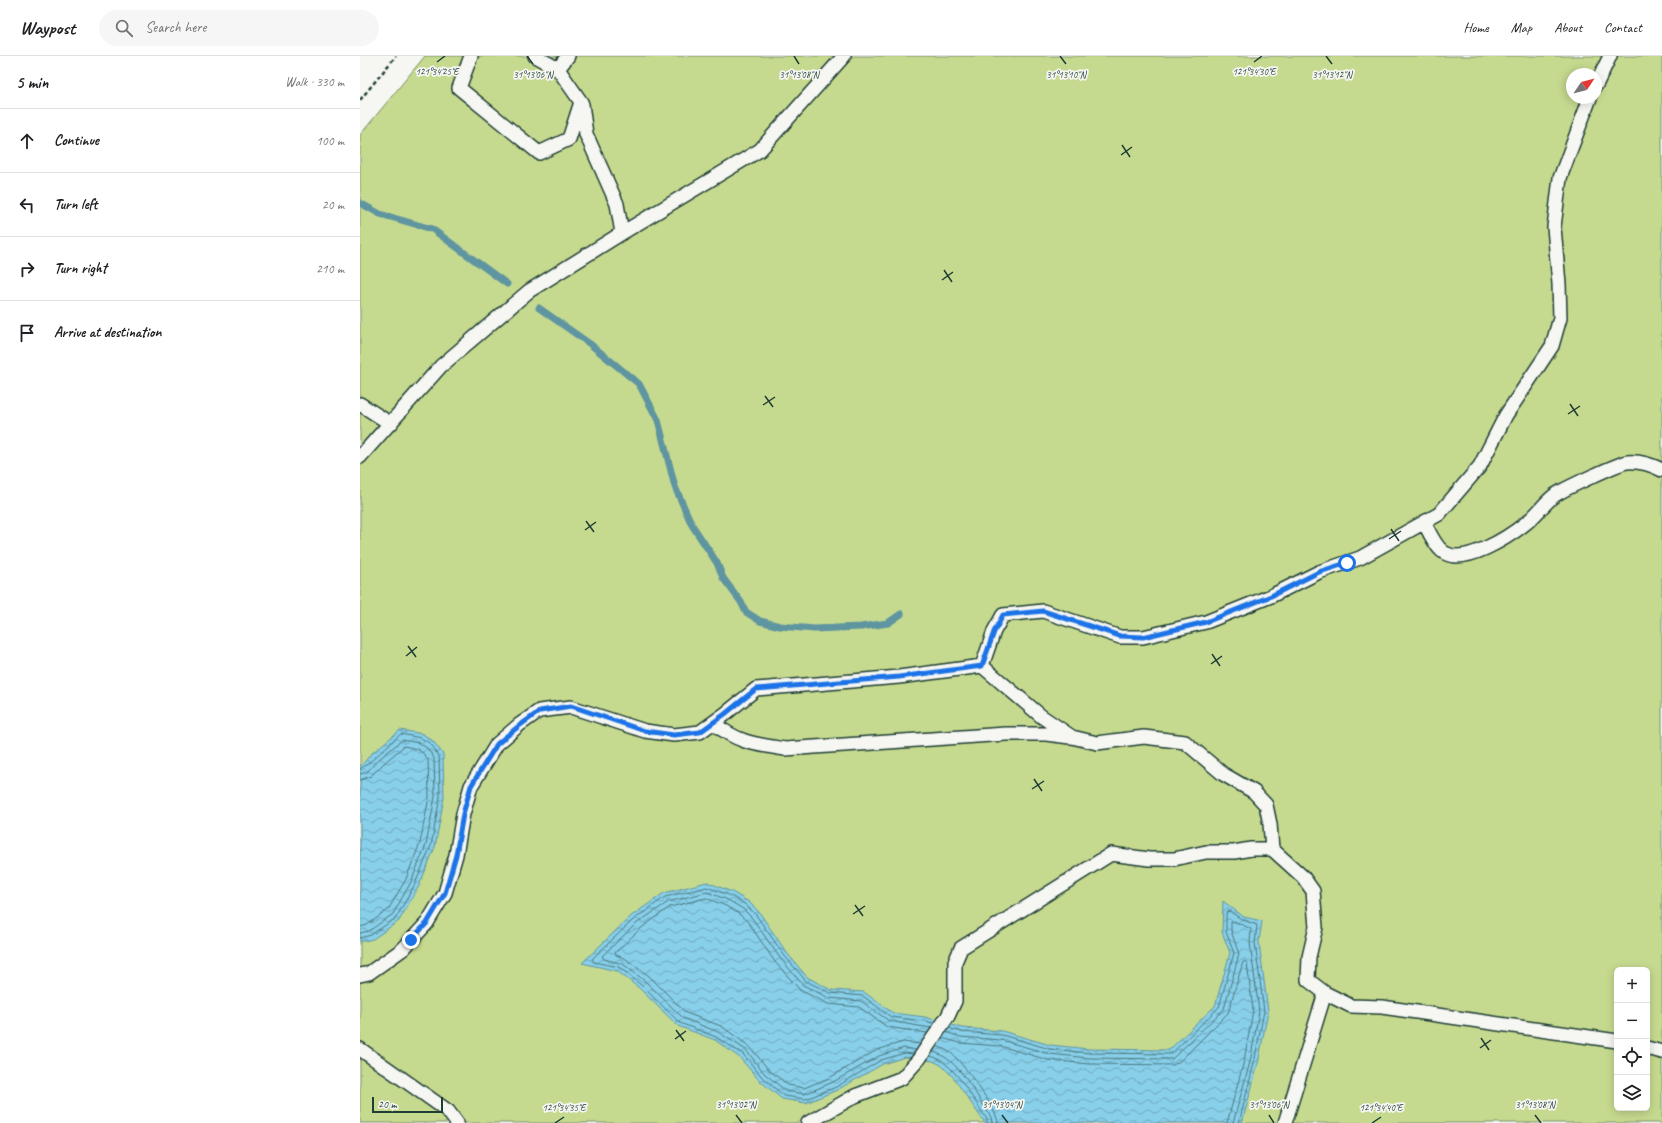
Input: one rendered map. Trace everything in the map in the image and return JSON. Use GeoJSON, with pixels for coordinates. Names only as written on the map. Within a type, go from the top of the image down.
{"type":"FeatureCollection","features":[{"type":"Feature","properties":{"kind":"lane"},"geometry":{"type":"LineString","coordinates":[[471,56],[459,88],[539,153],[568,139],[581,102]]}},
{"type":"Feature","properties":{"kind":"lane"},"geometry":{"type":"LineString","coordinates":[[535,56],[558,69],[581,102],[586,134],[617,204],[622,233]]}},
{"type":"Feature","properties":{"kind":"lane"},"geometry":{"type":"LineString","coordinates":[[558,69],[568,56]]}},
{"type":"Feature","properties":{"kind":"lane"},"geometry":{"type":"LineString","coordinates":[[360,457],[441,366],[529,291],[760,150],[844,56]]}},
{"type":"Feature","properties":{"kind":"lane"},"geometry":{"type":"LineString","coordinates":[[1602,73],[1610,56]]}},
{"type":"Feature","properties":{"kind":"lane"},"geometry":{"type":"LineString","coordinates":[[982,666],[994,632],[1003,615],[1043,611],[1120,636],[1143,637],[1213,619],[1271,596],[1319,572],[1360,558],[1439,514],[1480,466],[1506,415],[1552,346],[1560,318],[1559,284],[1554,227],[1560,178],[1588,104]]}},
{"type":"Feature","properties":{"kind":"lane"},"geometry":{"type":"LineString","coordinates":[[360,404],[390,424]]}},
{"type":"Feature","properties":{"kind":"lane"},"geometry":{"type":"LineString","coordinates":[[1424,522],[1443,552],[1458,556],[1495,544],[1527,522],[1555,495],[1611,468],[1626,462],[1651,464],[1662,470]]}},
{"type":"Feature","properties":{"kind":"lane"},"geometry":{"type":"LineString","coordinates":[[360,975],[369,973],[403,949],[427,923],[445,893],[456,855],[463,814],[471,786],[497,744],[540,711],[571,706],[645,731],[674,735],[700,732],[756,689],[891,677],[982,666],[1041,716],[1072,737]]}},
{"type":"Feature","properties":{"kind":"lane"},"geometry":{"type":"LineString","coordinates":[[713,723],[729,735],[749,743],[785,749],[1006,734],[1046,734],[1072,737],[1097,743],[1144,738],[1185,742],[1223,774],[1254,792],[1266,805],[1270,824],[1272,849]]}},
{"type":"Feature","properties":{"kind":"lane"},"geometry":{"type":"LineString","coordinates":[[808,1123],[855,1096],[902,1078],[919,1059],[948,1016],[955,1001],[955,962],[962,948],[1111,854],[1149,859],[1174,860],[1206,852],[1234,852],[1251,849],[1272,849],[1303,877],[1313,891],[1316,927],[1309,957],[1308,980],[1325,993],[1351,1006],[1382,1007],[1614,1041]]}},
{"type":"Feature","properties":{"kind":"lane"},"geometry":{"type":"LineString","coordinates":[[1285,1123],[1325,993]]}},
{"type":"Feature","properties":{"kind":"lane"},"geometry":{"type":"LineString","coordinates":[[1650,1049],[1662,1052]]}},
{"type":"Feature","properties":{"kind":"lane"},"geometry":{"type":"LineString","coordinates":[[361,1051],[448,1111],[456,1123]]}},
{"type":"Feature","properties":{"kind":"path"},"geometry":{"type":"LineString","coordinates":[[360,100],[396,56]]}},
{"type":"Feature","properties":{"kind":"green space"},"geometry":{"type":"Polygon","coordinates":[[[425,56],[1662,56],[1662,1123],[360,1123],[360,135],[425,56]]]}},
{"type":"Feature","properties":{"kind":"water"},"geometry":{"type":"Polygon","coordinates":[[[400,730],[423,734],[433,741],[443,754],[444,798],[435,847],[419,886],[399,921],[373,939],[360,942],[360,767],[372,753],[400,730]]]}},
{"type":"Feature","properties":{"kind":"water"},"geometry":{"type":"Polygon","coordinates":[[[707,882],[732,892],[749,902],[759,912],[787,953],[807,977],[831,990],[864,992],[893,1013],[925,1017],[962,1028],[1002,1031],[1050,1045],[1089,1049],[1169,1050],[1215,1006],[1230,953],[1222,932],[1223,901],[1244,917],[1262,921],[1259,942],[1268,1011],[1258,1064],[1242,1123],[985,1123],[953,1077],[941,1065],[933,1061],[905,1057],[883,1064],[837,1090],[806,1103],[782,1099],[759,1080],[740,1058],[715,1040],[678,1026],[639,988],[617,971],[582,963],[630,917],[664,893],[707,882]]]}},
{"type":"Feature","properties":{"kind":"waterway"},"geometry":{"type":"LineString","coordinates":[[360,203],[380,214],[432,229],[507,284]]}},
{"type":"Feature","properties":{"kind":"waterway"},"geometry":{"type":"LineString","coordinates":[[539,308],[590,344],[639,384],[658,420],[675,487],[692,525],[717,563],[723,578],[741,602],[746,612],[760,621],[780,626],[814,629],[861,627],[888,623],[901,614]]}},
{"type":"Feature","properties":{"kind":"route"},"geometry":{"type":"LineString","coordinates":[[411,940],[427,923],[445,893],[456,855],[463,814],[471,786],[497,744],[540,711],[571,706],[645,731],[674,735],[700,732],[756,689],[899,677],[982,666],[994,632],[1003,615],[1043,611],[1120,636],[1143,637],[1206,622],[1271,596],[1319,572],[1347,563]]}}]}
